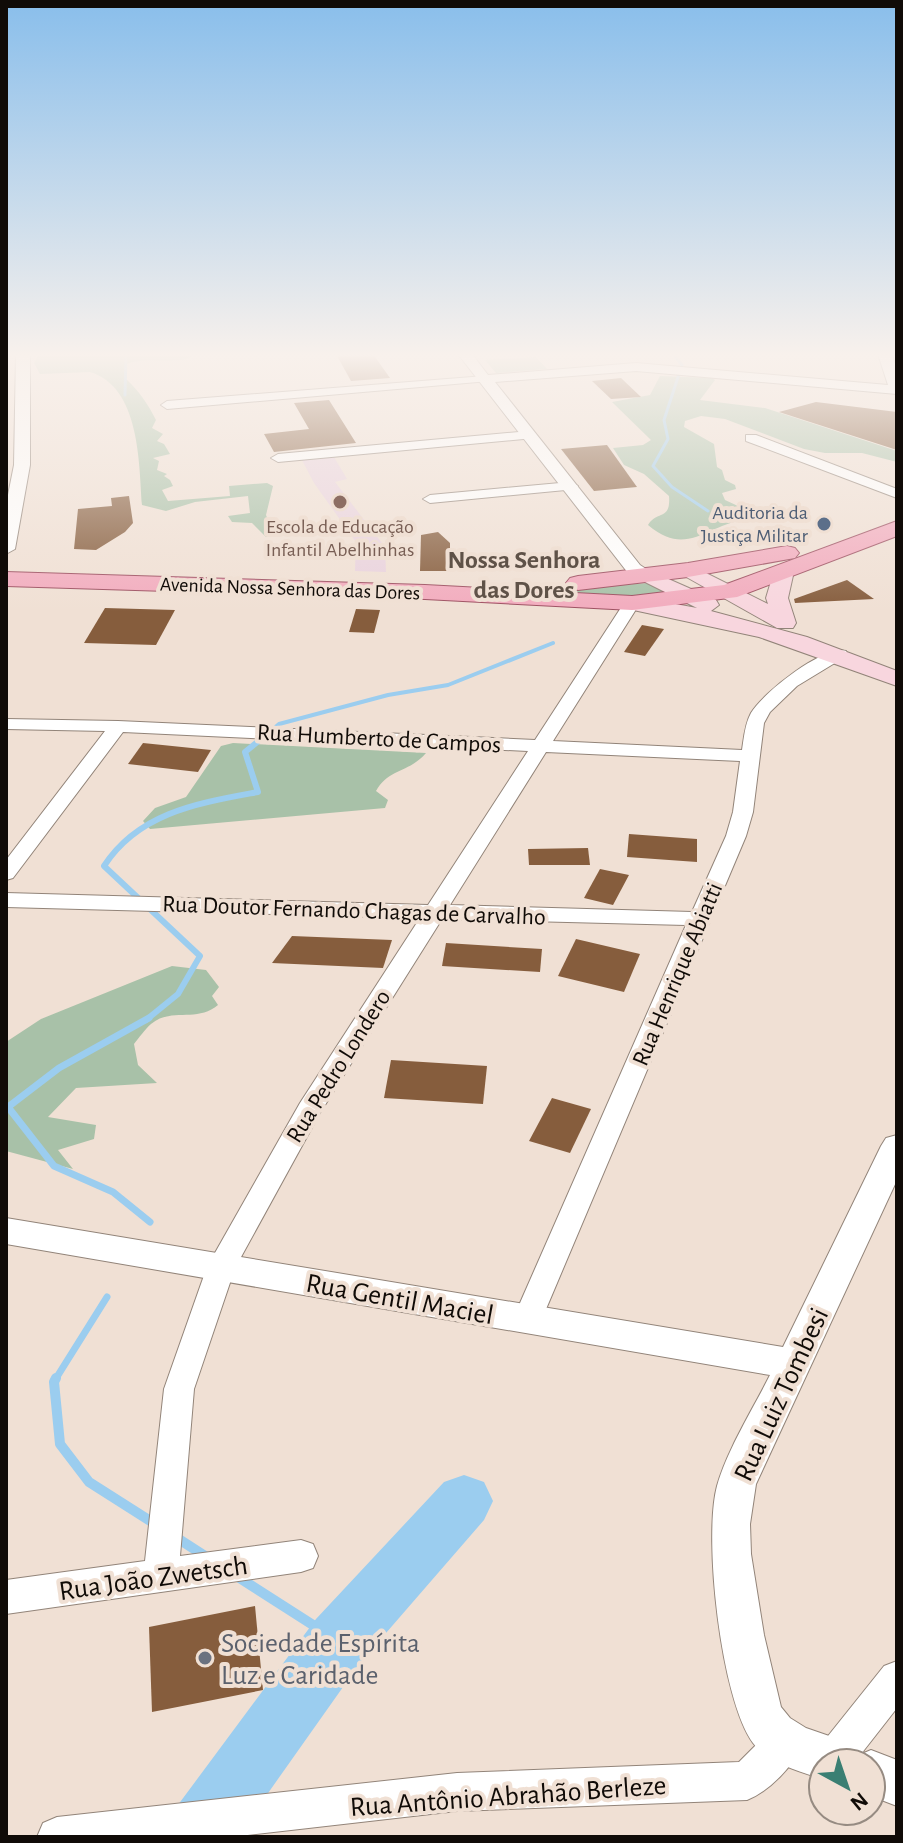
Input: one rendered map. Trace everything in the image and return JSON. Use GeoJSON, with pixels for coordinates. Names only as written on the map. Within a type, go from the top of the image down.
{"type":"FeatureCollection","features":[{"type":"Feature","properties":{"kind":"main road","name":"Avenida Nossa Senhora das Dores"},"geometry":{"type":"LineString","coordinates":[[6,569],[492,586],[560,585],[648,576],[791,552],[827,543],[897,516]]}},
{"type":"Feature","properties":{"kind":"main road","name":"Avenida Nossa Senhora das Dores"},"geometry":{"type":"LineString","coordinates":[[6,579],[425,592],[632,603],[728,592],[897,528]]}},
{"type":"Feature","properties":{"kind":"main road"},"geometry":{"type":"LineString","coordinates":[[688,570],[836,653]]}},
{"type":"Feature","properties":{"kind":"main road"},"geometry":{"type":"LineString","coordinates":[[784,571],[777,598],[785,623]]}},
{"type":"Feature","properties":{"kind":"main road"},"geometry":{"type":"LineString","coordinates":[[648,576],[749,625]]}},
{"type":"Feature","properties":{"kind":"main road"},"geometry":{"type":"LineString","coordinates":[[632,603],[749,625],[836,653],[897,679]]}},
{"type":"Feature","properties":{"kind":"street"},"geometry":{"type":"LineString","coordinates":[[6,549],[22,465],[22,440]]}},
{"type":"Feature","properties":{"kind":"street"},"geometry":{"type":"LineString","coordinates":[[278,458],[475,440]]}},
{"type":"Feature","properties":{"kind":"street"},"geometry":{"type":"LineString","coordinates":[[534,440],[634,569],[648,576]]}},
{"type":"Feature","properties":{"kind":"street"},"geometry":{"type":"LineString","coordinates":[[756,440],[897,494]]}},
{"type":"Feature","properties":{"kind":"street"},"geometry":{"type":"LineString","coordinates":[[430,499],[571,486]]}},
{"type":"Feature","properties":{"kind":"street"},"geometry":{"type":"LineString","coordinates":[[615,541],[650,563],[688,570]]}},
{"type":"Feature","properties":{"kind":"street","name":"Rua Pedro Londero"},"geometry":{"type":"LineString","coordinates":[[161,1575],[179,1389],[221,1267],[309,1109],[632,603]]}},
{"type":"Feature","properties":{"kind":"street","name":"Rua Henrique Abiatti"},"geometry":{"type":"LineString","coordinates":[[528,1319],[736,836],[752,756],[755,723],[771,698],[836,653]]}},
{"type":"Feature","properties":{"kind":"street","name":"Rua Humberto de Campos"},"geometry":{"type":"LineString","coordinates":[[6,724],[118,726],[752,756]]}},
{"type":"Feature","properties":{"kind":"street"},"geometry":{"type":"LineString","coordinates":[[6,874],[118,726]]}},
{"type":"Feature","properties":{"kind":"street","name":"Rua Doutor Fernando Chagas de Carvalho"},"geometry":{"type":"LineString","coordinates":[[6,900],[701,919]]}},
{"type":"Feature","properties":{"kind":"street","name":"Rua Luiz Tombesi"},"geometry":{"type":"LineString","coordinates":[[785,1742],[767,1726],[747,1654],[731,1530],[731,1507],[737,1483],[897,1146]]}},
{"type":"Feature","properties":{"kind":"street","name":"Rua Gentil Maciel"},"geometry":{"type":"LineString","coordinates":[[6,1231],[793,1364]]}},
{"type":"Feature","properties":{"kind":"street","name":"Rua João Zwetsch"},"geometry":{"type":"LineString","coordinates":[[6,1597],[301,1556]]}},
{"type":"Feature","properties":{"kind":"street"},"geometry":{"type":"LineString","coordinates":[[860,1747],[897,1679]]}},
{"type":"Feature","properties":{"kind":"street"},"geometry":{"type":"LineString","coordinates":[[785,1742],[807,1750]]}},
{"type":"Feature","properties":{"kind":"street","name":"Rua Antônio Abrahão Berleze"},"geometry":{"type":"LineString","coordinates":[[57,1837],[457,1792],[747,1781],[785,1742]]}},
{"type":"Feature","properties":{"kind":"shaded area","name":"Escola de Educação Infantil Abelhinhas"},"geometry":{"type":"Polygon","coordinates":[[[334,457],[347,479],[335,482],[385,547],[386,572],[355,571],[356,542],[314,483],[302,460],[334,457]]]}},
{"type":"Feature","properties":{"kind":"green space"},"geometry":{"type":"Polygon","coordinates":[[[136,440],[158,440],[170,454],[153,458],[159,461],[157,470],[167,474],[164,476],[173,486],[162,490],[168,501],[230,496],[229,486],[267,483],[273,486],[266,515],[274,535],[266,537],[252,523],[232,522],[228,516],[250,513],[248,496],[195,502],[166,511],[142,505],[136,440]]]}},
{"type":"Feature","properties":{"kind":"green space"},"geometry":{"type":"Polygon","coordinates":[[[651,440],[707,440],[714,444],[717,467],[722,470],[725,480],[735,485],[736,489],[722,493],[725,500],[764,518],[764,521],[731,523],[685,539],[662,534],[648,525],[666,512],[669,496],[644,474],[624,465],[613,448],[643,445],[651,440]]]}},
{"type":"Feature","properties":{"kind":"green space"},"geometry":{"type":"Polygon","coordinates":[[[780,440],[863,440],[897,451],[897,462],[862,453],[825,453],[780,440]]]}},
{"type":"Feature","properties":{"kind":"green space"},"geometry":{"type":"Polygon","coordinates":[[[648,583],[677,596],[633,598],[487,589],[576,588],[648,583]]]}},
{"type":"Feature","properties":{"kind":"green space"},"geometry":{"type":"Polygon","coordinates":[[[233,743],[426,753],[381,784],[376,791],[388,800],[385,808],[150,829],[143,821],[155,808],[186,797],[221,746],[233,743]]]}},
{"type":"Feature","properties":{"kind":"green space"},"geometry":{"type":"Polygon","coordinates":[[[172,966],[206,970],[219,987],[212,996],[218,1005],[201,1013],[159,1019],[134,1044],[138,1065],[157,1083],[76,1088],[48,1117],[96,1125],[94,1139],[58,1150],[73,1169],[6,1151],[6,1042],[41,1019],[172,966]]]}},
{"type":"Feature","properties":{"kind":"building"},"geometry":{"type":"Polygon","coordinates":[[[267,440],[354,440],[356,443],[274,452],[267,440]]]}},
{"type":"Feature","properties":{"kind":"building"},"geometry":{"type":"Polygon","coordinates":[[[866,440],[897,440],[897,450],[866,440]]]}},
{"type":"Feature","properties":{"kind":"building"},"geometry":{"type":"Polygon","coordinates":[[[607,445],[637,487],[594,491],[561,449],[607,445]]]}},
{"type":"Feature","properties":{"kind":"building"},"geometry":{"type":"Polygon","coordinates":[[[129,496],[133,523],[125,532],[96,550],[74,549],[78,509],[112,506],[111,498],[129,496]]]}},
{"type":"Feature","properties":{"kind":"building"},"geometry":{"type":"Polygon","coordinates":[[[438,532],[450,543],[450,571],[420,571],[421,535],[438,532]]]}},
{"type":"Feature","properties":{"kind":"building"},"geometry":{"type":"Polygon","coordinates":[[[847,580],[874,599],[795,603],[794,599],[847,580]]]}},
{"type":"Feature","properties":{"kind":"building"},"geometry":{"type":"Polygon","coordinates":[[[105,608],[175,610],[156,645],[84,643],[105,608]]]}},
{"type":"Feature","properties":{"kind":"building"},"geometry":{"type":"Polygon","coordinates":[[[356,609],[380,610],[374,633],[349,632],[356,609]]]}},
{"type":"Feature","properties":{"kind":"building"},"geometry":{"type":"Polygon","coordinates":[[[642,625],[664,629],[645,656],[624,652],[642,625]]]}},
{"type":"Feature","properties":{"kind":"building"},"geometry":{"type":"Polygon","coordinates":[[[143,743],[211,750],[198,772],[128,764],[143,743]]]}},
{"type":"Feature","properties":{"kind":"building"},"geometry":{"type":"Polygon","coordinates":[[[629,834],[697,839],[697,862],[627,857],[629,834]]]}},
{"type":"Feature","properties":{"kind":"building"},"geometry":{"type":"Polygon","coordinates":[[[588,848],[590,865],[529,865],[528,849],[588,848]]]}},
{"type":"Feature","properties":{"kind":"building"},"geometry":{"type":"Polygon","coordinates":[[[600,869],[629,875],[613,905],[584,898],[600,869]]]}},
{"type":"Feature","properties":{"kind":"building"},"geometry":{"type":"Polygon","coordinates":[[[292,936],[392,940],[383,968],[272,963],[292,936]]]}},
{"type":"Feature","properties":{"kind":"building"},"geometry":{"type":"Polygon","coordinates":[[[576,939],[640,954],[624,992],[558,976],[576,939]]]}},
{"type":"Feature","properties":{"kind":"building"},"geometry":{"type":"Polygon","coordinates":[[[446,943],[542,949],[540,972],[442,966],[446,943]]]}},
{"type":"Feature","properties":{"kind":"building"},"geometry":{"type":"Polygon","coordinates":[[[391,1060],[487,1066],[483,1104],[384,1098],[391,1060]]]}},
{"type":"Feature","properties":{"kind":"building"},"geometry":{"type":"Polygon","coordinates":[[[552,1098],[591,1109],[570,1153],[529,1141],[552,1098]]]}},
{"type":"Feature","properties":{"kind":"building","name":"Sociedade Espírita Luz e Caridade"},"geometry":{"type":"Polygon","coordinates":[[[255,1606],[263,1690],[152,1712],[149,1627],[255,1606]]]}},
{"type":"Feature","properties":{"kind":"waterway"},"geometry":{"type":"LineString","coordinates":[[667,440],[653,466],[672,487],[708,511]]}},
{"type":"Feature","properties":{"kind":"waterway"},"geometry":{"type":"LineString","coordinates":[[259,741],[279,724],[388,695],[448,685],[553,643]]}},
{"type":"Feature","properties":{"kind":"waterway"},"geometry":{"type":"LineString","coordinates":[[147,1019],[178,994],[200,956],[104,866],[118,848],[153,822],[193,806],[258,792],[245,752],[261,739]]}},
{"type":"Feature","properties":{"kind":"waterway"},"geometry":{"type":"LineString","coordinates":[[147,1019],[59,1068],[8,1107],[54,1166],[113,1192],[150,1222]]}},
{"type":"Feature","properties":{"kind":"waterway"},"geometry":{"type":"LineString","coordinates":[[55,1380],[107,1297]]}},
{"type":"Feature","properties":{"kind":"waterway"},"geometry":{"type":"LineString","coordinates":[[55,1380],[60,1444],[89,1482],[155,1524]]}},
{"type":"Feature","properties":{"kind":"waterway"},"geometry":{"type":"LineString","coordinates":[[196,1837],[338,1641],[464,1501]]}},
{"type":"Feature","properties":{"kind":"waterway"},"geometry":{"type":"LineString","coordinates":[[174,1536],[205,1556]]}},
{"type":"Feature","properties":{"kind":"waterway"},"geometry":{"type":"LineString","coordinates":[[238,1577],[338,1641]]}},
{"type":"Feature","properties":{"kind":"place","name":"Escola de Educação Infantil Abelhinhas"},"geometry":{"type":"Point","coordinates":[340,502]}},
{"type":"Feature","properties":{"kind":"place","name":"Auditoria da Justiça Militar"},"geometry":{"type":"Point","coordinates":[824,524]}},
{"type":"Feature","properties":{"kind":"place","name":"Sociedade Espírita Luz e Caridade"},"geometry":{"type":"Point","coordinates":[205,1658]}},
{"type":"Feature","properties":{"kind":"district","name":"Nossa Senhora das Dores"},"geometry":{"type":"Point","coordinates":[524,574]}}]}
